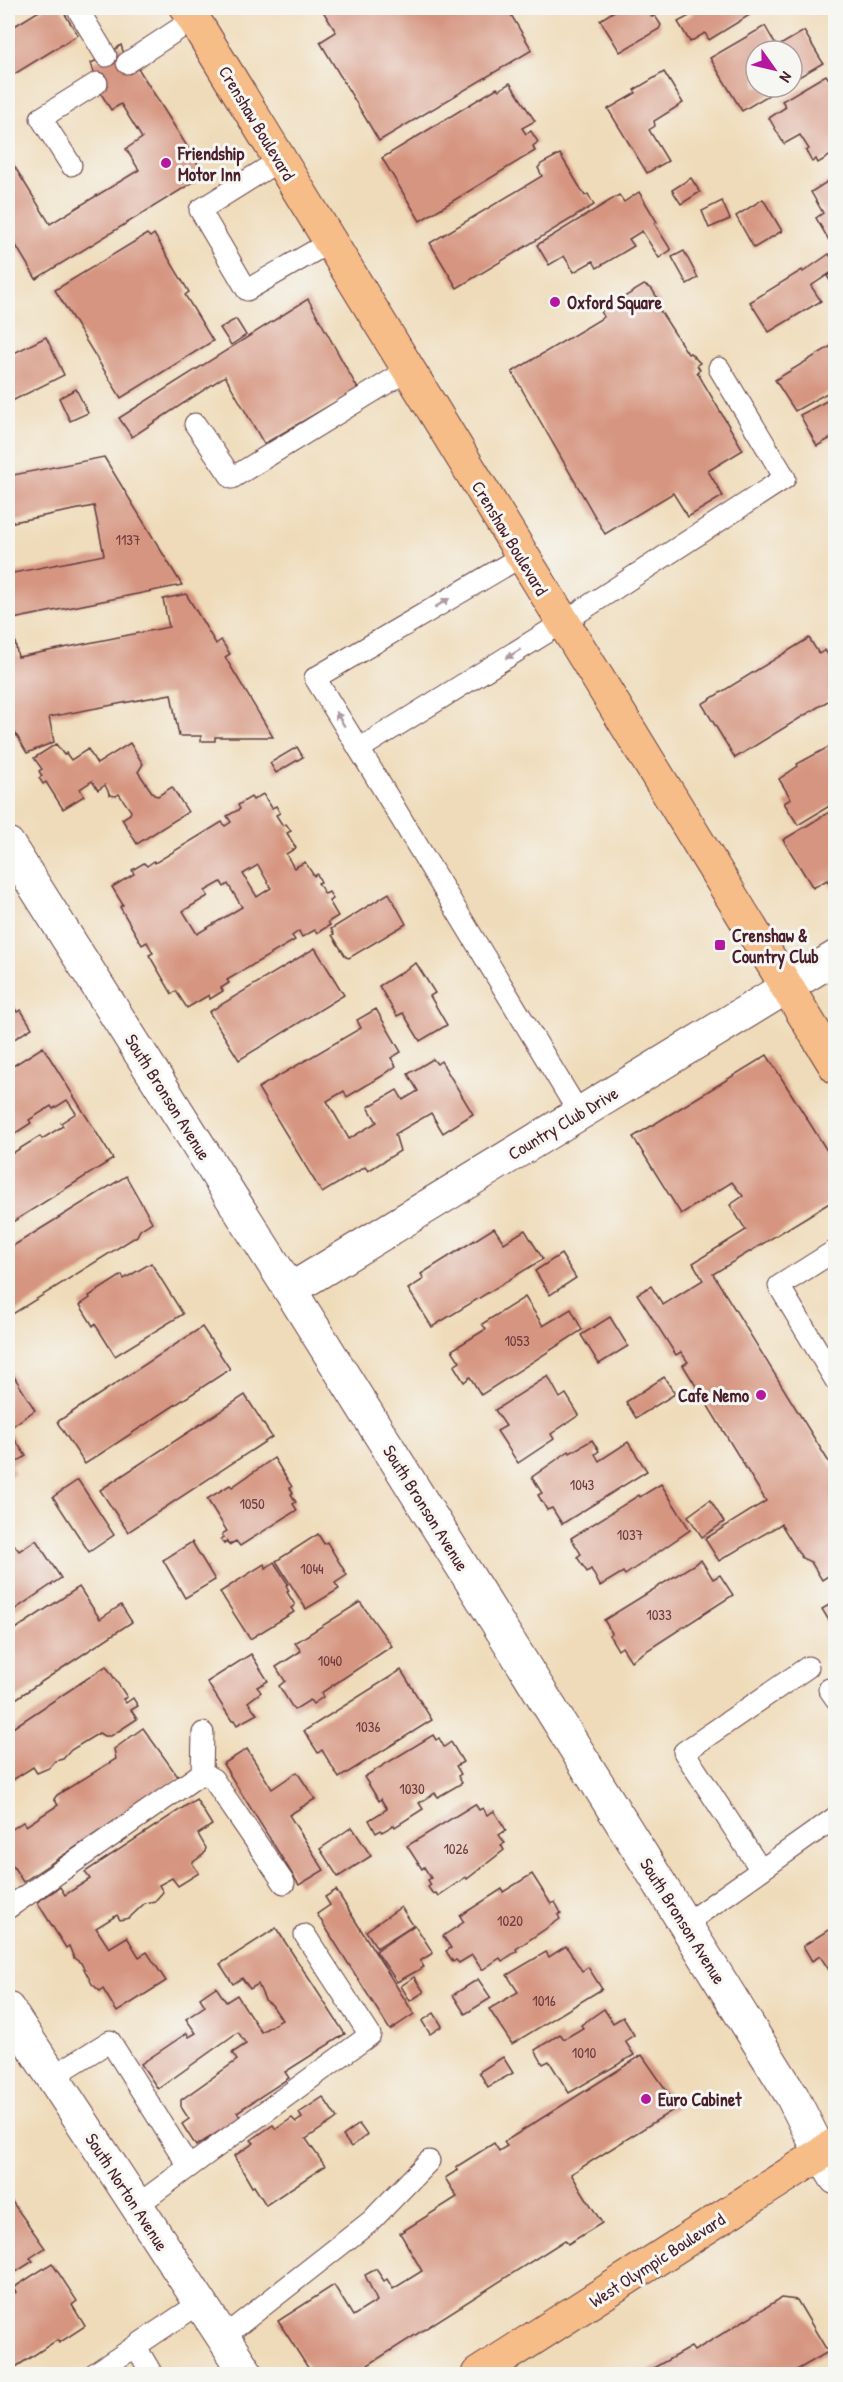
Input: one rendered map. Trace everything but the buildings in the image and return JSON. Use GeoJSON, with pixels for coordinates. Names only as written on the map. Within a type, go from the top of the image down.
{"type":"FeatureCollection","features":[{"type":"Feature","properties":{"kind":"main road","name":"Crenshaw Boulevard"},"geometry":{"type":"LineString","coordinates":[[190,13],[836,1067]]}},
{"type":"Feature","properties":{"kind":"main road","name":"West Olympic Boulevard"},"geometry":{"type":"LineString","coordinates":[[477,2374],[831,2159]]}},
{"type":"Feature","properties":{"kind":"street","name":"South Bronson Avenue"},"geometry":{"type":"LineString","coordinates":[[8,844],[290,1290],[831,2159]]}},
{"type":"Feature","properties":{"kind":"street","name":"Country Club Drive"},"geometry":{"type":"LineString","coordinates":[[290,1290],[836,957]]}},
{"type":"Feature","properties":{"kind":"street","name":"South Norton Avenue"},"geometry":{"type":"LineString","coordinates":[[8,2009],[247,2374]]}},
{"type":"Feature","properties":{"kind":"lane"},"geometry":{"type":"LineString","coordinates":[[77,8],[106,56]]}},
{"type":"Feature","properties":{"kind":"lane"},"geometry":{"type":"LineString","coordinates":[[127,63],[190,13]]}},
{"type":"Feature","properties":{"kind":"lane"},"geometry":{"type":"LineString","coordinates":[[70,165],[41,118],[97,83]]}},
{"type":"Feature","properties":{"kind":"lane"},"geometry":{"type":"LineString","coordinates":[[280,160],[200,210],[247,290],[330,242]]}},
{"type":"Feature","properties":{"kind":"lane"},"geometry":{"type":"LineString","coordinates":[[358,749],[562,623],[785,478],[719,368]]}},
{"type":"Feature","properties":{"kind":"lane"},"geometry":{"type":"LineString","coordinates":[[195,424],[232,478],[408,370]]}},
{"type":"Feature","properties":{"kind":"lane"},"geometry":{"type":"LineString","coordinates":[[522,556],[315,678],[579,1113]]}},
{"type":"Feature","properties":{"kind":"lane"},"geometry":{"type":"LineString","coordinates":[[836,1250],[778,1286],[836,1381]]}},
{"type":"Feature","properties":{"kind":"lane"},"geometry":{"type":"LineString","coordinates":[[761,1870],[684,1752],[808,1667]]}},
{"type":"Feature","properties":{"kind":"lane"},"geometry":{"type":"LineString","coordinates":[[202,1773],[203,1733]]}},
{"type":"Feature","properties":{"kind":"lane"},"geometry":{"type":"LineString","coordinates":[[202,1773],[213,1779],[284,1883]]}},
{"type":"Feature","properties":{"kind":"lane"},"geometry":{"type":"LineString","coordinates":[[8,1908],[202,1773]]}},
{"type":"Feature","properties":{"kind":"lane"},"geometry":{"type":"LineString","coordinates":[[685,1924],[836,1817]]}},
{"type":"Feature","properties":{"kind":"lane"},"geometry":{"type":"LineString","coordinates":[[136,2206],[370,2035],[305,1935]]}},
{"type":"Feature","properties":{"kind":"lane"},"geometry":{"type":"LineString","coordinates":[[52,2077],[110,2041],[189,2167]]}},
{"type":"Feature","properties":{"kind":"lane"},"geometry":{"type":"LineString","coordinates":[[222,2338],[371,2221],[429,2161]]}},
{"type":"Feature","properties":{"kind":"lane"},"geometry":{"type":"LineString","coordinates":[[94,2374],[200,2303]]}},
{"type":"Feature","properties":{"kind":"lane"},"geometry":{"type":"LineString","coordinates":[[136,2348],[152,2374]]}},
{"type":"Feature","properties":{"kind":"place","name":"Friendship Motor Inn"},"geometry":{"type":"Point","coordinates":[166,163]}},
{"type":"Feature","properties":{"kind":"place","name":"Oxford Square"},"geometry":{"type":"Point","coordinates":[555,302]}},
{"type":"Feature","properties":{"kind":"place","name":"Crenshaw & Country Club"},"geometry":{"type":"Point","coordinates":[720,945]}},
{"type":"Feature","properties":{"kind":"place","name":"Cafe Nemo"},"geometry":{"type":"Point","coordinates":[761,1395]}},
{"type":"Feature","properties":{"kind":"place","name":"Euro Cabinet"},"geometry":{"type":"Point","coordinates":[646,2099]}}]}
